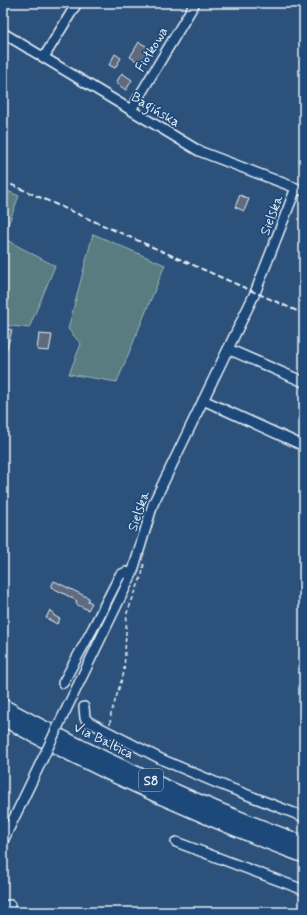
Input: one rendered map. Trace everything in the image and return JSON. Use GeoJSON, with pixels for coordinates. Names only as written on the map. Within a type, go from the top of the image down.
{"type":"FeatureCollection","features":[{"type":"Feature","properties":{"kind":"highway","name":"Via Baltica"},"geometry":{"type":"LineString","coordinates":[[3,706],[90,751],[170,789],[238,818],[304,843]]}},
{"type":"Feature","properties":{"kind":"highway","name":"Via Baltica"},"geometry":{"type":"LineString","coordinates":[[3,719],[82,761],[164,799],[234,829],[304,856]]}},
{"type":"Feature","properties":{"kind":"street"},"geometry":{"type":"LineString","coordinates":[[44,57],[77,3]]}},
{"type":"Feature","properties":{"kind":"street","name":"Fiołkowa"},"geometry":{"type":"LineString","coordinates":[[131,110],[195,3]]}},
{"type":"Feature","properties":{"kind":"street","name":"Bagińska"},"geometry":{"type":"LineString","coordinates":[[3,33],[199,151],[300,189]]}},
{"type":"Feature","properties":{"kind":"street","name":"Sielska"},"geometry":{"type":"LineString","coordinates":[[3,841],[132,574],[153,504],[255,293],[300,189]]}},
{"type":"Feature","properties":{"kind":"street"},"geometry":{"type":"LineString","coordinates":[[228,349],[304,382]]}},
{"type":"Feature","properties":{"kind":"street"},"geometry":{"type":"LineString","coordinates":[[203,400],[304,446]]}},
{"type":"Feature","properties":{"kind":"street"},"geometry":{"type":"LineString","coordinates":[[63,682],[120,575],[126,572],[132,574]]}},
{"type":"Feature","properties":{"kind":"street"},"geometry":{"type":"LineString","coordinates":[[84,707],[85,718],[89,722],[163,760],[304,817]]}},
{"type":"Feature","properties":{"kind":"street"},"geometry":{"type":"LineString","coordinates":[[176,842],[304,890]]}},
{"type":"Feature","properties":{"kind":"path"},"geometry":{"type":"LineString","coordinates":[[113,734],[110,727],[111,714],[124,672],[127,613],[144,566],[143,561],[138,556]]}},
{"type":"Feature","properties":{"kind":"green space"},"geometry":{"type":"Polygon","coordinates":[[[3,189],[19,196],[3,238],[3,189]]]}},
{"type":"Feature","properties":{"kind":"green space"},"geometry":{"type":"Polygon","coordinates":[[[93,234],[165,265],[117,382],[69,374],[81,344],[68,329],[93,234]]]}},
{"type":"Feature","properties":{"kind":"green space"},"geometry":{"type":"Polygon","coordinates":[[[3,238],[55,266],[29,328],[3,325],[3,238]]]}},
{"type":"Feature","properties":{"kind":"building"},"geometry":{"type":"Polygon","coordinates":[[[139,42],[151,49],[142,64],[130,57],[139,42]]]}},
{"type":"Feature","properties":{"kind":"building"},"geometry":{"type":"Polygon","coordinates":[[[115,54],[121,58],[115,68],[109,65],[115,54]]]}},
{"type":"Feature","properties":{"kind":"building"},"geometry":{"type":"Polygon","coordinates":[[[122,73],[132,80],[126,90],[116,83],[122,73]]]}},
{"type":"Feature","properties":{"kind":"building"},"geometry":{"type":"Polygon","coordinates":[[[240,195],[249,199],[244,211],[235,207],[240,195]]]}},
{"type":"Feature","properties":{"kind":"building"},"geometry":{"type":"Polygon","coordinates":[[[4,328],[12,330],[5,355],[3,355],[3,333],[4,328]]]}},
{"type":"Feature","properties":{"kind":"building"},"geometry":{"type":"Polygon","coordinates":[[[39,334],[52,335],[49,351],[37,350],[39,334]]]}},
{"type":"Feature","properties":{"kind":"building"},"geometry":{"type":"Polygon","coordinates":[[[54,581],[89,598],[88,601],[92,603],[88,610],[76,604],[77,601],[74,599],[51,587],[54,581]]]}},
{"type":"Feature","properties":{"kind":"building"},"geometry":{"type":"Polygon","coordinates":[[[50,610],[54,613],[53,615],[60,619],[57,624],[46,618],[50,610]]]}},
{"type":"Feature","properties":{"kind":"railway"},"geometry":{"type":"LineString","coordinates":[[3,181],[304,314]]}}]}
